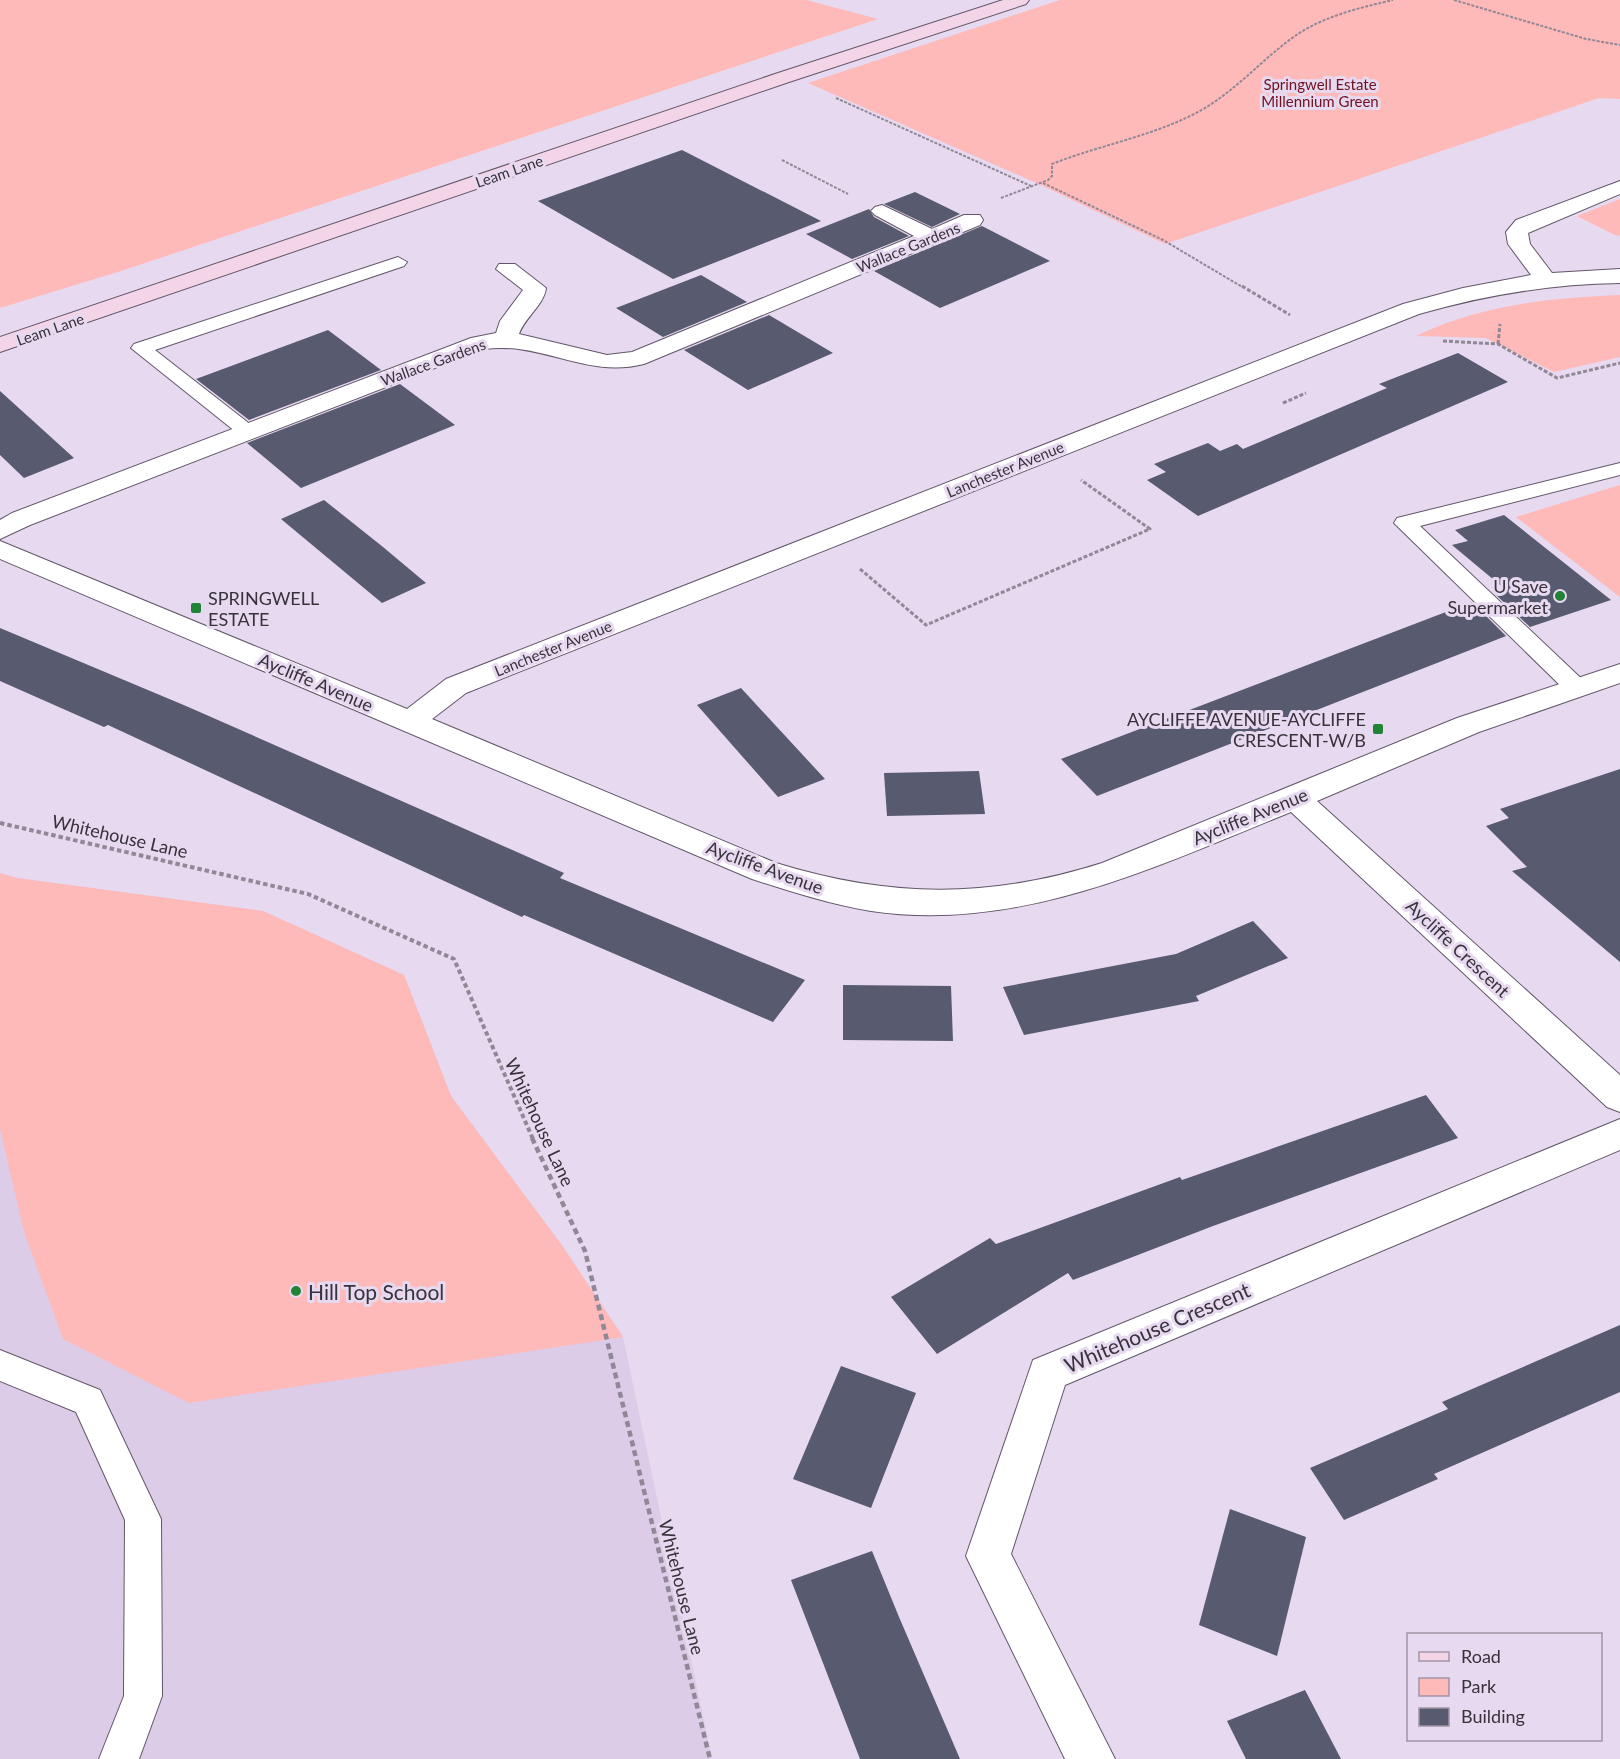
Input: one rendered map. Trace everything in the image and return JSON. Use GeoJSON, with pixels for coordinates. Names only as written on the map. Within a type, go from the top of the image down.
{"type":"FeatureCollection","features":[{"type":"Feature","properties":{"kind":"main road","name":"Leam Lane"},"geometry":{"type":"LineString","coordinates":[[0,345],[782,78],[1020,0]]}},
{"type":"Feature","properties":{"kind":"street"},"geometry":{"type":"LineString","coordinates":[[1545,278],[1519,244],[1517,232],[1524,225],[1620,188]]}},
{"type":"Feature","properties":{"kind":"street"},"geometry":{"type":"LineString","coordinates":[[882,211],[931,237]]}},
{"type":"Feature","properties":{"kind":"street","name":"Wallace Gardens"},"geometry":{"type":"LineString","coordinates":[[0,531],[21,519],[479,343],[506,339],[532,342],[607,362],[636,358],[972,220]]}},
{"type":"Feature","properties":{"kind":"street"},"geometry":{"type":"LineString","coordinates":[[506,339],[512,321],[534,295],[535,288],[507,269]]}},
{"type":"Feature","properties":{"kind":"street","name":"Lanchester Avenue"},"geometry":{"type":"LineString","coordinates":[[409,722],[456,686],[1411,309],[1504,284],[1545,278],[1620,276]]}},
{"type":"Feature","properties":{"kind":"street","name":"Aycliffe Avenue"},"geometry":{"type":"LineString","coordinates":[[0,549],[764,871],[824,890],[873,899],[932,903],[1010,897],[1064,887],[1114,871],[1468,725],[1620,674]]}},
{"type":"Feature","properties":{"kind":"street","name":"Aycliffe Crescent"},"geometry":{"type":"LineString","coordinates":[[1295,798],[1620,1098]]}},
{"type":"Feature","properties":{"kind":"street","name":"Whitehouse Crescent"},"geometry":{"type":"LineString","coordinates":[[1091,1759],[988,1556],[1048,1373],[1620,1134]]}},
{"type":"Feature","properties":{"kind":"lane"},"geometry":{"type":"LineString","coordinates":[[248,432],[141,348],[398,262]]}},
{"type":"Feature","properties":{"kind":"lane"},"geometry":{"type":"LineString","coordinates":[[1577,688],[1405,523],[1620,469]]}},
{"type":"Feature","properties":{"kind":"lane"},"geometry":{"type":"LineString","coordinates":[[0,1365],[88,1401],[143,1519],[143,1696],[119,1759]]}},
{"type":"Feature","properties":{"kind":"path"},"geometry":{"type":"LineString","coordinates":[[972,220],[966,213],[1052,176],[1052,164],[1169,126],[1201,110],[1234,88],[1287,42],[1307,29],[1342,15],[1393,0]]}},
{"type":"Feature","properties":{"kind":"path"},"geometry":{"type":"LineString","coordinates":[[1454,0],[1586,39],[1620,45]]}},
{"type":"Feature","properties":{"kind":"path"},"geometry":{"type":"LineString","coordinates":[[782,78],[823,96],[829,94],[1032,186]]}},
{"type":"Feature","properties":{"kind":"path"},"geometry":{"type":"LineString","coordinates":[[782,160],[882,211]]}},
{"type":"Feature","properties":{"kind":"path"},"geometry":{"type":"LineString","coordinates":[[1042,182],[1163,240],[1331,340]]}},
{"type":"Feature","properties":{"kind":"path"},"geometry":{"type":"LineString","coordinates":[[1438,340],[1498,344],[1557,378],[1620,363]]}},
{"type":"Feature","properties":{"kind":"path"},"geometry":{"type":"LineString","coordinates":[[824,540],[926,625],[1150,529],[1043,454]]}},
{"type":"Feature","properties":{"kind":"path","name":"Whitehouse Lane"},"geometry":{"type":"LineString","coordinates":[[0,823],[308,894],[454,959],[519,1110],[585,1251],[710,1759]]}},
{"type":"Feature","properties":{"kind":"shaded area","name":"Hill Top School"},"geometry":{"type":"Polygon","coordinates":[[[0,873],[17,878],[263,911],[404,975],[451,1096],[561,1244],[623,1337],[712,1759],[0,1759],[0,873]]]}},
{"type":"Feature","properties":{"kind":"green space"},"geometry":{"type":"Polygon","coordinates":[[[0,0],[806,0],[878,19],[121,271],[0,308],[0,0]]]}},
{"type":"Feature","properties":{"kind":"green space","name":"Springwell Estate Millennium Green"},"geometry":{"type":"Polygon","coordinates":[[[1060,0],[1620,0],[1620,99],[1599,98],[1165,244],[1041,185],[808,83],[1060,0]]]}},
{"type":"Feature","properties":{"kind":"green space"},"geometry":{"type":"Polygon","coordinates":[[[1620,199],[1620,235],[1617,236],[1577,216],[1620,199]]]}},
{"type":"Feature","properties":{"kind":"green space"},"geometry":{"type":"Polygon","coordinates":[[[1620,295],[1620,357],[1554,372],[1486,338],[1416,336],[1440,325],[1490,310],[1567,298],[1620,295]]]}},
{"type":"Feature","properties":{"kind":"green space"},"geometry":{"type":"Polygon","coordinates":[[[1620,485],[1620,597],[1516,517],[1620,485]]]}},
{"type":"Feature","properties":{"kind":"green space"},"geometry":{"type":"Polygon","coordinates":[[[0,873],[17,878],[263,911],[404,975],[451,1096],[561,1244],[623,1337],[189,1403],[63,1339],[24,1232],[0,1129],[0,873]]]}},
{"type":"Feature","properties":{"kind":"building"},"geometry":{"type":"Polygon","coordinates":[[[682,150],[821,221],[673,279],[538,201],[682,150]]]}},
{"type":"Feature","properties":{"kind":"building"},"geometry":{"type":"Polygon","coordinates":[[[915,192],[960,214],[932,227],[884,204],[915,192]]]}},
{"type":"Feature","properties":{"kind":"building"},"geometry":{"type":"Polygon","coordinates":[[[869,209],[874,217],[909,236],[852,259],[806,234],[869,209]]]}},
{"type":"Feature","properties":{"kind":"building"},"geometry":{"type":"Polygon","coordinates":[[[982,226],[1050,261],[940,308],[874,271],[982,226]]]}},
{"type":"Feature","properties":{"kind":"building"},"geometry":{"type":"Polygon","coordinates":[[[701,275],[747,302],[663,337],[616,308],[701,275]]]}},
{"type":"Feature","properties":{"kind":"building"},"geometry":{"type":"Polygon","coordinates":[[[769,315],[833,353],[748,390],[684,350],[769,315]]]}},
{"type":"Feature","properties":{"kind":"building"},"geometry":{"type":"Polygon","coordinates":[[[328,330],[381,370],[249,420],[196,379],[328,330]]]}},
{"type":"Feature","properties":{"kind":"building"},"geometry":{"type":"Polygon","coordinates":[[[1458,353],[1508,382],[1198,516],[1147,480],[1166,472],[1154,464],[1208,443],[1220,451],[1237,444],[1243,449],[1387,388],[1379,384],[1458,353]]]}},
{"type":"Feature","properties":{"kind":"building"},"geometry":{"type":"Polygon","coordinates":[[[400,384],[455,425],[301,488],[247,443],[400,384]]]}},
{"type":"Feature","properties":{"kind":"building"},"geometry":{"type":"Polygon","coordinates":[[[0,391],[74,458],[24,478],[0,455],[0,391]]]}},
{"type":"Feature","properties":{"kind":"building"},"geometry":{"type":"Polygon","coordinates":[[[324,500],[426,583],[382,603],[281,519],[324,500]]]}},
{"type":"Feature","properties":{"kind":"building"},"geometry":{"type":"Polygon","coordinates":[[[1504,515],[1611,600],[1530,627],[1495,594],[1506,590],[1452,545],[1468,541],[1455,530],[1504,515]]]}},
{"type":"Feature","properties":{"kind":"building"},"geometry":{"type":"Polygon","coordinates":[[[1472,602],[1506,636],[1097,796],[1061,759],[1472,602]]]}},
{"type":"Feature","properties":{"kind":"building"},"geometry":{"type":"Polygon","coordinates":[[[0,628],[186,706],[564,873],[560,878],[805,980],[773,1022],[524,915],[522,917],[108,725],[104,727],[0,681],[0,628]]]}},
{"type":"Feature","properties":{"kind":"building"},"geometry":{"type":"Polygon","coordinates":[[[741,688],[825,779],[778,797],[697,705],[741,688]]]}},
{"type":"Feature","properties":{"kind":"building"},"geometry":{"type":"Polygon","coordinates":[[[1620,769],[1620,962],[1512,871],[1527,867],[1486,826],[1509,818],[1500,809],[1620,769]]]}},
{"type":"Feature","properties":{"kind":"building"},"geometry":{"type":"Polygon","coordinates":[[[979,771],[985,814],[887,816],[884,773],[979,771]]]}},
{"type":"Feature","properties":{"kind":"building"},"geometry":{"type":"Polygon","coordinates":[[[1253,921],[1288,958],[1196,996],[1199,1001],[1024,1035],[1003,987],[1176,954],[1253,921]]]}},
{"type":"Feature","properties":{"kind":"building"},"geometry":{"type":"Polygon","coordinates":[[[843,985],[951,986],[953,1041],[843,1040],[843,985]]]}},
{"type":"Feature","properties":{"kind":"building"},"geometry":{"type":"Polygon","coordinates":[[[1426,1095],[1458,1138],[1213,1226],[1073,1280],[1068,1273],[937,1354],[891,1297],[990,1238],[996,1244],[1180,1177],[1182,1180],[1426,1095]]]}},
{"type":"Feature","properties":{"kind":"building"},"geometry":{"type":"Polygon","coordinates":[[[1620,1325],[1620,1392],[1434,1474],[1438,1479],[1344,1520],[1310,1468],[1448,1409],[1442,1402],[1620,1325]]]}},
{"type":"Feature","properties":{"kind":"building"},"geometry":{"type":"Polygon","coordinates":[[[841,1366],[916,1393],[871,1508],[793,1479],[841,1366]]]}},
{"type":"Feature","properties":{"kind":"building"},"geometry":{"type":"Polygon","coordinates":[[[1230,1509],[1306,1537],[1277,1656],[1199,1625],[1230,1509]]]}},
{"type":"Feature","properties":{"kind":"building"},"geometry":{"type":"Polygon","coordinates":[[[872,1551],[960,1759],[860,1759],[791,1580],[872,1551]]]}},
{"type":"Feature","properties":{"kind":"building"},"geometry":{"type":"Polygon","coordinates":[[[1305,1690],[1341,1759],[1246,1759],[1227,1721],[1305,1690]]]}},
{"type":"Feature","properties":{"kind":"place","name":"U Save Supermarket"},"geometry":{"type":"Point","coordinates":[1560,596]}},
{"type":"Feature","properties":{"kind":"place","name":"SPRINGWELL ESTATE"},"geometry":{"type":"Point","coordinates":[196,608]}},
{"type":"Feature","properties":{"kind":"place","name":"AYCLIFFE AVENUE-AYCLIFFE CRESCENT-W/B"},"geometry":{"type":"Point","coordinates":[1378,729]}},
{"type":"Feature","properties":{"kind":"place","name":"Hill Top School"},"geometry":{"type":"Point","coordinates":[296,1291]}}]}
